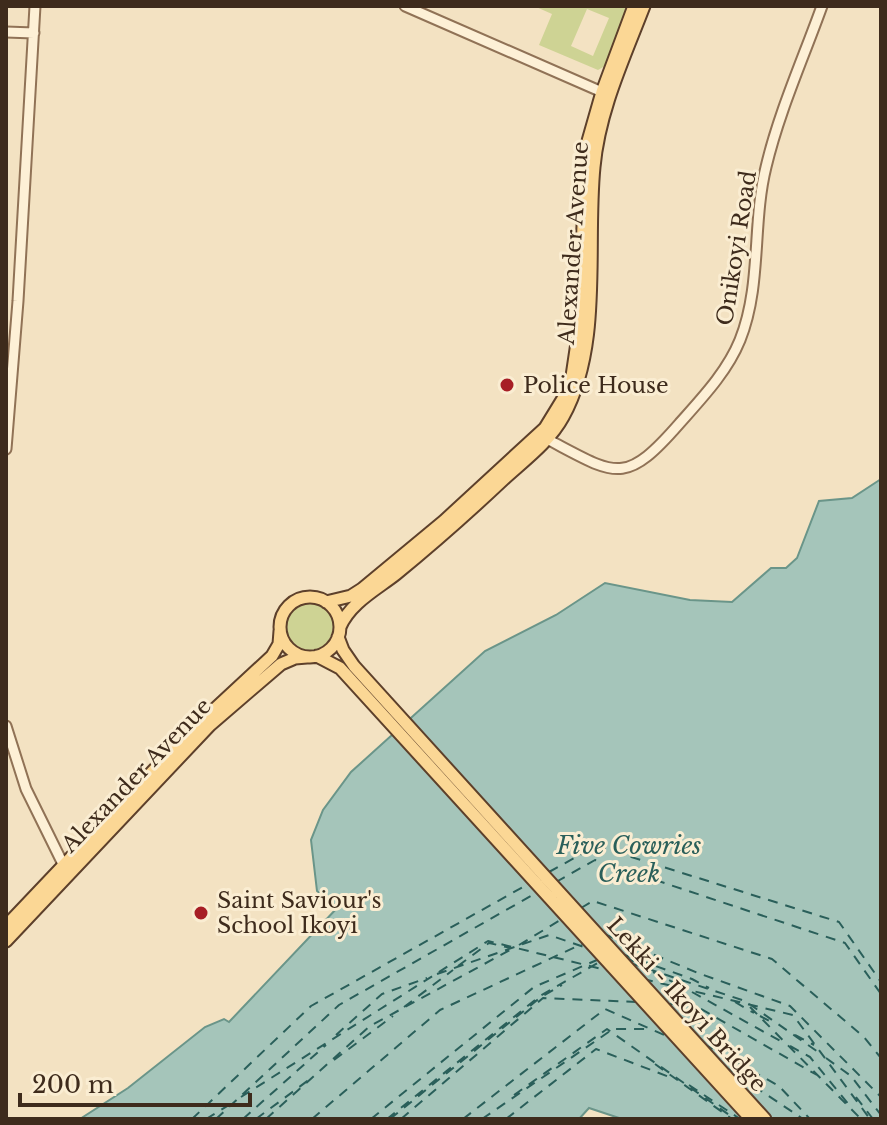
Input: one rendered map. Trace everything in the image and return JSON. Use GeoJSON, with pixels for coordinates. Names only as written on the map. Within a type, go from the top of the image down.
{"type":"FeatureCollection","features":[{"type":"Feature","properties":{"kind":"main road","name":"Alexander Avenue"},"geometry":{"type":"LineString","coordinates":[[326,602],[351,596],[390,567],[524,450],[545,428],[559,405],[572,376],[576,356],[584,165],[588,140],[634,6]]}},
{"type":"Feature","properties":{"kind":"main road","name":"Alexander Avenue"},"geometry":{"type":"LineString","coordinates":[[339,632],[356,605],[438,539],[547,439],[561,421],[582,373],[587,344],[597,142],[604,112],[644,6]]}},
{"type":"Feature","properties":{"kind":"main road"},"geometry":{"type":"LineString","coordinates":[[310,597],[326,602],[336,613],[350,671],[291,650],[284,642],[280,631],[282,614],[293,601],[310,597]]}},
{"type":"Feature","properties":{"kind":"main road","name":"Alexander Avenue"},"geometry":{"type":"LineString","coordinates":[[6,926],[214,707],[272,656],[279,644],[280,631]]}},
{"type":"Feature","properties":{"kind":"main road"},"geometry":{"type":"LineString","coordinates":[[312,656],[330,649],[339,632]]}},
{"type":"Feature","properties":{"kind":"main road","name":"Alexander Avenue"},"geometry":{"type":"LineString","coordinates":[[6,941],[227,709],[281,664],[312,656]]}},
{"type":"Feature","properties":{"kind":"main road","name":"Lekki - Ikoyi Bridge"},"geometry":{"type":"LineString","coordinates":[[350,671],[751,1119]]}},
{"type":"Feature","properties":{"kind":"main road","name":"Lekki - Ikoyi Bridge"},"geometry":{"type":"LineString","coordinates":[[350,671],[765,1119]]}},
{"type":"Feature","properties":{"kind":"street"},"geometry":{"type":"LineString","coordinates":[[6,449],[35,6]]}},
{"type":"Feature","properties":{"kind":"street"},"geometry":{"type":"LineString","coordinates":[[405,6],[602,92]]}},
{"type":"Feature","properties":{"kind":"street","name":"Onikoyi Road"},"geometry":{"type":"LineString","coordinates":[[547,439],[602,467],[620,471],[630,468],[643,462],[666,440],[724,369],[737,347],[747,320],[762,185],[769,156],[822,6]]}},
{"type":"Feature","properties":{"kind":"street"},"geometry":{"type":"LineString","coordinates":[[6,32],[34,33]]}},
{"type":"Feature","properties":{"kind":"street"},"geometry":{"type":"LineString","coordinates":[[6,726],[26,789],[63,864]]}},
{"type":"Feature","properties":{"kind":"green space"},"geometry":{"type":"Polygon","coordinates":[[[534,6],[627,6],[605,66],[598,70],[539,45],[552,14],[534,6]],[[587,9],[571,46],[593,56],[609,18],[587,9]]]}},
{"type":"Feature","properties":{"kind":"green space"},"geometry":{"type":"Polygon","coordinates":[[[310,604],[327,610],[333,627],[327,644],[310,650],[293,644],[287,627],[293,610],[310,604]]]}},
{"type":"Feature","properties":{"kind":"water","name":"Five Cowries Creek"},"geometry":{"type":"Polygon","coordinates":[[[881,479],[881,1119],[622,1119],[589,1108],[579,1119],[80,1119],[128,1088],[205,1027],[224,1019],[229,1022],[338,907],[317,891],[311,840],[323,810],[351,772],[485,651],[556,615],[605,583],[690,600],[732,602],[771,568],[786,568],[797,558],[819,501],[852,498],[881,479]]]}},
{"type":"Feature","properties":{"kind":"ferry route"},"geometry":{"type":"LineString","coordinates":[[549,872],[596,846],[839,922],[881,982]]}},
{"type":"Feature","properties":{"kind":"ferry route"},"geometry":{"type":"LineString","coordinates":[[556,882],[595,860],[845,943],[881,994]]}},
{"type":"Feature","properties":{"kind":"ferry route"},"geometry":{"type":"LineString","coordinates":[[192,1119],[311,1006],[530,883]]}},
{"type":"Feature","properties":{"kind":"ferry route"},"geometry":{"type":"LineString","coordinates":[[216,1119],[339,1005],[536,893]]}},
{"type":"Feature","properties":{"kind":"ferry route"},"geometry":{"type":"LineString","coordinates":[[581,908],[593,901],[772,959],[864,1037],[881,1058]]}},
{"type":"Feature","properties":{"kind":"ferry route"},"geometry":{"type":"LineString","coordinates":[[519,945],[562,919]]}},
{"type":"Feature","properties":{"kind":"ferry route"},"geometry":{"type":"LineString","coordinates":[[604,934],[698,973],[790,1006],[881,1097]]}},
{"type":"Feature","properties":{"kind":"ferry route"},"geometry":{"type":"LineString","coordinates":[[437,974],[549,935],[590,949]]}},
{"type":"Feature","properties":{"kind":"ferry route"},"geometry":{"type":"LineString","coordinates":[[241,1097],[488,941],[610,971]]}},
{"type":"Feature","properties":{"kind":"ferry route"},"geometry":{"type":"LineString","coordinates":[[458,966],[489,943],[511,948]]}},
{"type":"Feature","properties":{"kind":"ferry route"},"geometry":{"type":"LineString","coordinates":[[312,1119],[440,1010],[584,943]]}},
{"type":"Feature","properties":{"kind":"ferry route"},"geometry":{"type":"LineString","coordinates":[[266,1119],[370,1026],[510,950]]}},
{"type":"Feature","properties":{"kind":"ferry route"},"geometry":{"type":"LineString","coordinates":[[622,954],[709,988]]}},
{"type":"Feature","properties":{"kind":"ferry route"},"geometry":{"type":"LineString","coordinates":[[625,957],[640,965]]}},
{"type":"Feature","properties":{"kind":"ferry route"},"geometry":{"type":"LineString","coordinates":[[371,1119],[534,987],[597,960]]}},
{"type":"Feature","properties":{"kind":"ferry route"},"geometry":{"type":"LineString","coordinates":[[387,1119],[540,996],[601,961]]}},
{"type":"Feature","properties":{"kind":"ferry route"},"geometry":{"type":"LineString","coordinates":[[630,963],[745,1001],[821,1054]]}},
{"type":"Feature","properties":{"kind":"ferry route"},"geometry":{"type":"LineString","coordinates":[[404,1007],[453,970]]}},
{"type":"Feature","properties":{"kind":"ferry route"},"geometry":{"type":"LineString","coordinates":[[653,972],[683,987]]}},
{"type":"Feature","properties":{"kind":"ferry route"},"geometry":{"type":"LineString","coordinates":[[336,1035],[382,994],[427,978]]}},
{"type":"Feature","properties":{"kind":"ferry route"},"geometry":{"type":"LineString","coordinates":[[643,979],[793,1015],[870,1119]]}},
{"type":"Feature","properties":{"kind":"ferry route"},"geometry":{"type":"LineString","coordinates":[[390,1119],[541,997],[562,985]]}},
{"type":"Feature","properties":{"kind":"ferry route"},"geometry":{"type":"LineString","coordinates":[[692,992],[784,1043]]}},
{"type":"Feature","properties":{"kind":"ferry route"},"geometry":{"type":"LineString","coordinates":[[401,1119],[543,998],[639,1002]]}},
{"type":"Feature","properties":{"kind":"ferry route"},"geometry":{"type":"LineString","coordinates":[[735,1002],[754,1013]]}},
{"type":"Feature","properties":{"kind":"ferry route"},"geometry":{"type":"LineString","coordinates":[[666,1004],[694,1005],[817,1075]]}},
{"type":"Feature","properties":{"kind":"ferry route"},"geometry":{"type":"LineString","coordinates":[[750,1007],[861,1119]]}},
{"type":"Feature","properties":{"kind":"ferry route"},"geometry":{"type":"LineString","coordinates":[[463,1119],[605,1009],[669,1037]]}},
{"type":"Feature","properties":{"kind":"ferry route"},"geometry":{"type":"LineString","coordinates":[[334,1060],[393,1016]]}},
{"type":"Feature","properties":{"kind":"ferry route"},"geometry":{"type":"LineString","coordinates":[[760,1016],[775,1024]]}},
{"type":"Feature","properties":{"kind":"ferry route"},"geometry":{"type":"LineString","coordinates":[[514,1095],[607,1029],[735,1119]]}},
{"type":"Feature","properties":{"kind":"ferry route"},"geometry":{"type":"LineString","coordinates":[[482,1119],[613,1029],[646,1029]]}},
{"type":"Feature","properties":{"kind":"ferry route"},"geometry":{"type":"LineString","coordinates":[[795,1035],[814,1045]]}},
{"type":"Feature","properties":{"kind":"ferry route"},"geometry":{"type":"LineString","coordinates":[[704,1044],[779,1086],[810,1119]]}},
{"type":"Feature","properties":{"kind":"ferry route"},"geometry":{"type":"LineString","coordinates":[[243,1119],[326,1045]]}},
{"type":"Feature","properties":{"kind":"ferry route"},"geometry":{"type":"LineString","coordinates":[[790,1046],[810,1057],[850,1106]]}},
{"type":"Feature","properties":{"kind":"ferry route"},"geometry":{"type":"LineString","coordinates":[[506,1119],[596,1049],[672,1078]]}},
{"type":"Feature","properties":{"kind":"ferry route"},"geometry":{"type":"LineString","coordinates":[[826,1058],[851,1076],[881,1115]]}},
{"type":"Feature","properties":{"kind":"ferry route"},"geometry":{"type":"LineString","coordinates":[[655,1064],[732,1119]]}},
{"type":"Feature","properties":{"kind":"ferry route"},"geometry":{"type":"LineString","coordinates":[[724,1066],[803,1119]]}},
{"type":"Feature","properties":{"kind":"ferry route"},"geometry":{"type":"LineString","coordinates":[[256,1119],[310,1079]]}},
{"type":"Feature","properties":{"kind":"ferry route"},"geometry":{"type":"LineString","coordinates":[[689,1085],[740,1119]]}},
{"type":"Feature","properties":{"kind":"ferry route"},"geometry":{"type":"LineString","coordinates":[[856,1097],[873,1119]]}},
{"type":"Feature","properties":{"kind":"ferry route"},"geometry":{"type":"LineString","coordinates":[[206,1119],[229,1105]]}},
{"type":"Feature","properties":{"kind":"place","name":"Police House"},"geometry":{"type":"Point","coordinates":[507,385]}},
{"type":"Feature","properties":{"kind":"place","name":"Saint Saviour's School Ikoyi"},"geometry":{"type":"Point","coordinates":[201,913]}}]}
